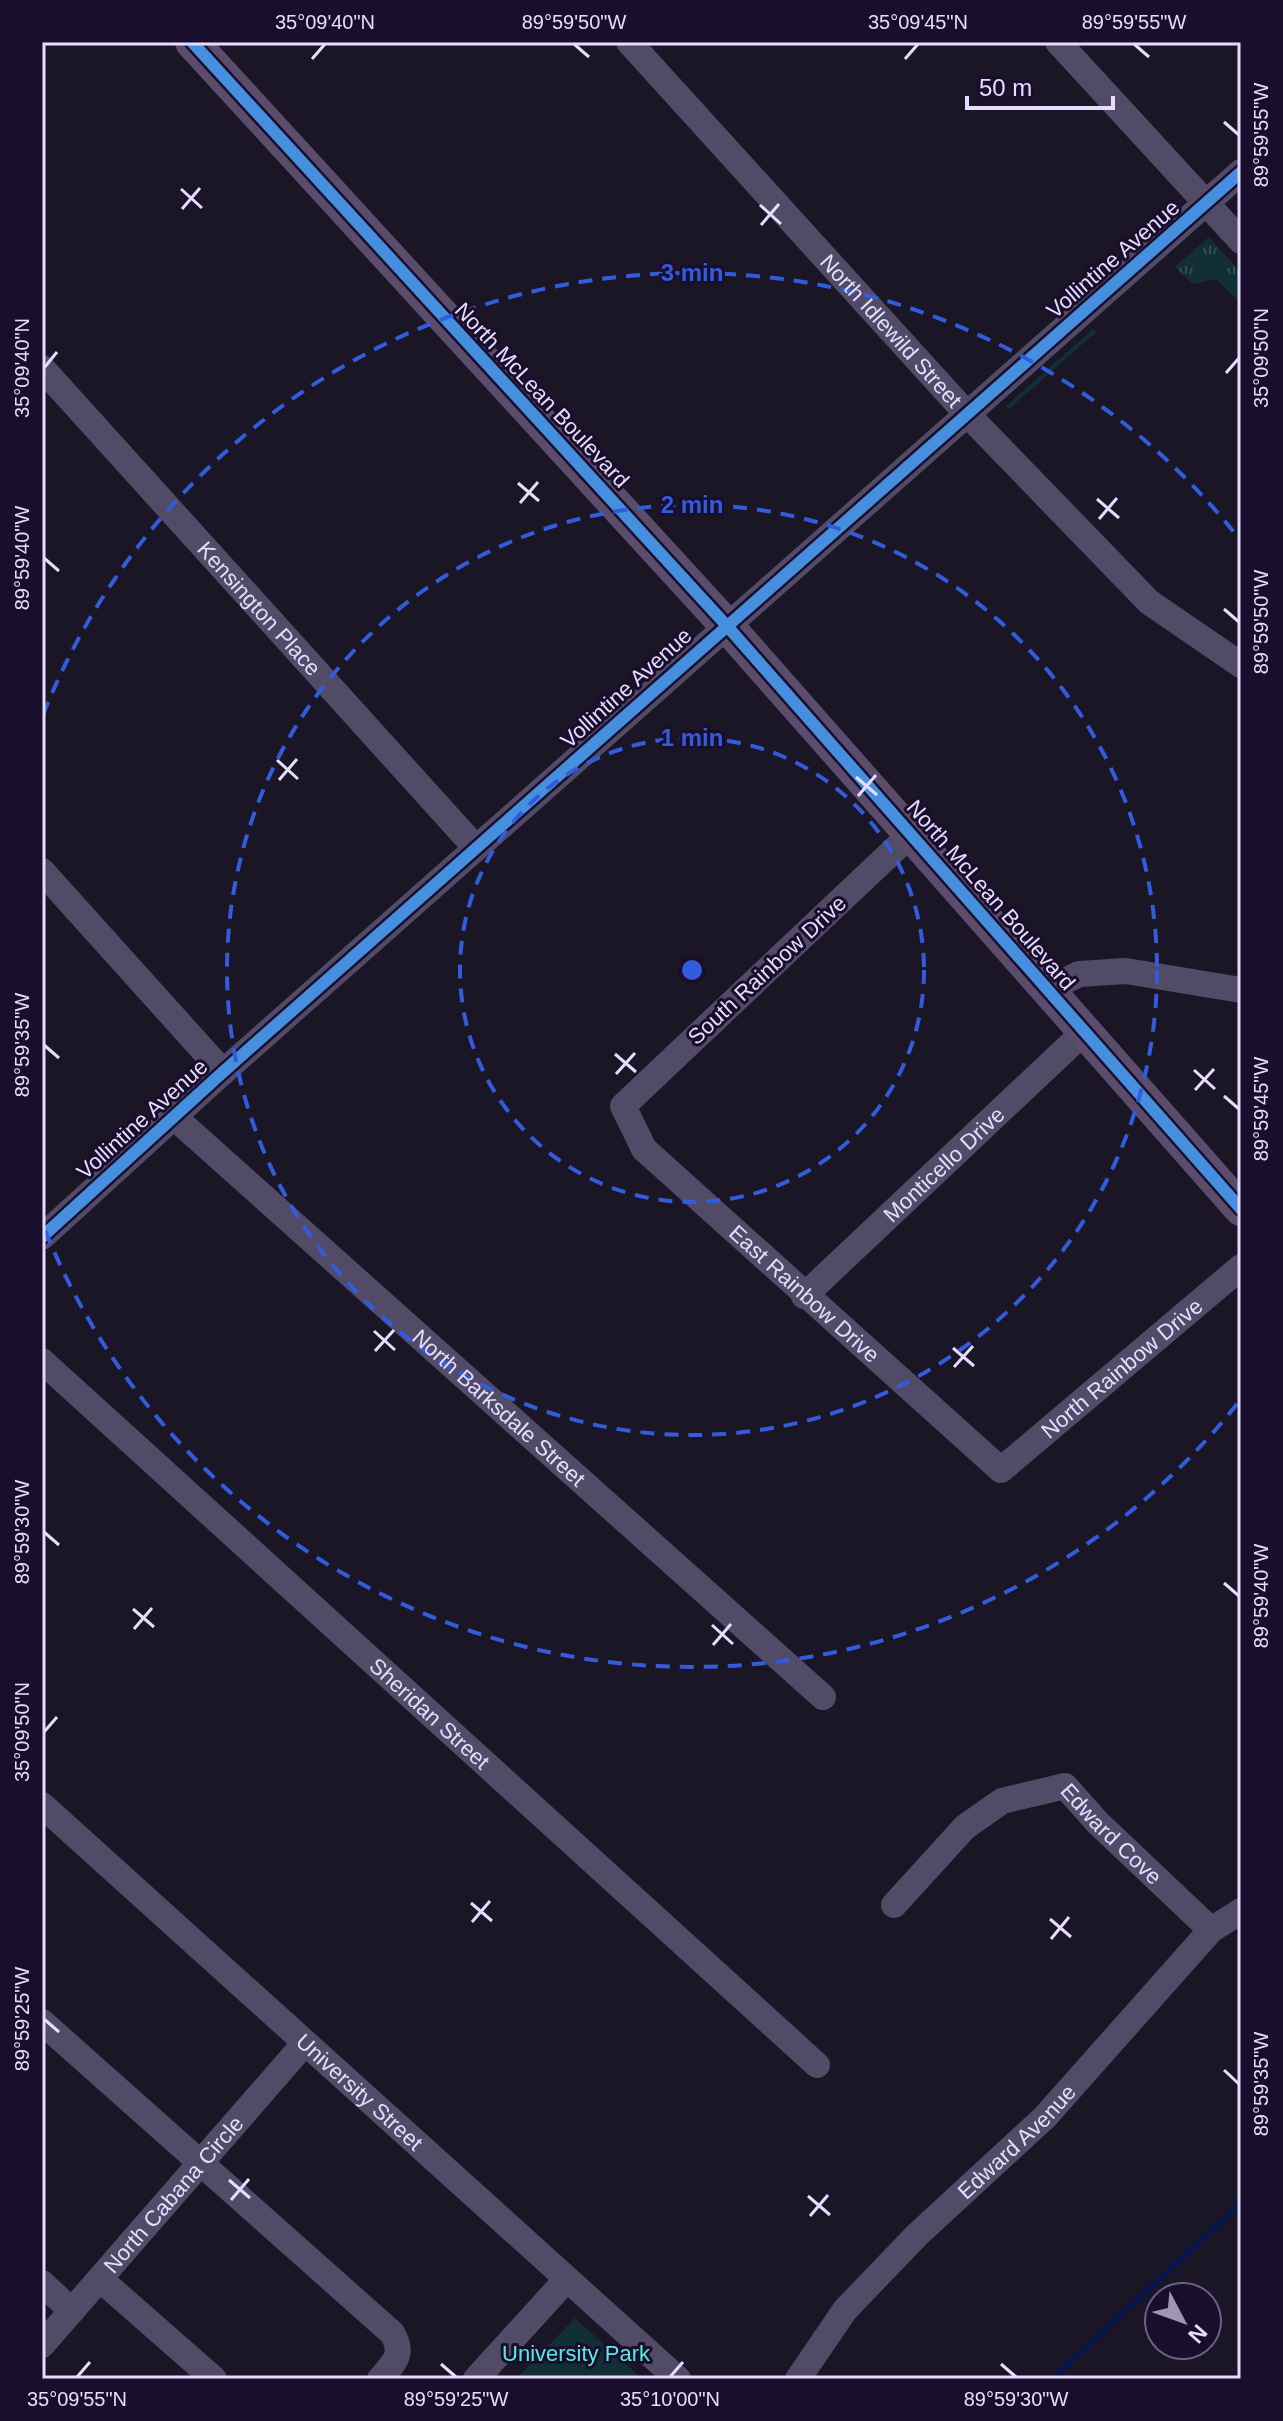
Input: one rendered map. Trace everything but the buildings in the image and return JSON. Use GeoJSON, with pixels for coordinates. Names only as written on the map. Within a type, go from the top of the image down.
{"type":"FeatureCollection","features":[{"type":"Feature","properties":{"kind":"main road","name":"North McLean Boulevard"},"geometry":{"type":"LineString","coordinates":[[192,42],[727,626],[1241,1209]]}},
{"type":"Feature","properties":{"kind":"street","name":"North Idlewild Street"},"geometry":{"type":"LineString","coordinates":[[629,42],[967,414],[1149,602],[1241,665]]}},
{"type":"Feature","properties":{"kind":"street"},"geometry":{"type":"LineString","coordinates":[[1058,42],[1241,241]]}},
{"type":"Feature","properties":{"kind":"street","name":"Vollintine Avenue"},"geometry":{"type":"LineString","coordinates":[[42,1237],[223,1072],[1241,172]]}},
{"type":"Feature","properties":{"kind":"street","name":"Kensington Place"},"geometry":{"type":"LineString","coordinates":[[42,368],[476,848]]}},
{"type":"Feature","properties":{"kind":"street","name":"South Rainbow Drive"},"geometry":{"type":"LineString","coordinates":[[623,1106],[911,834]]}},
{"type":"Feature","properties":{"kind":"street"},"geometry":{"type":"LineString","coordinates":[[42,871],[223,1072]]}},
{"type":"Feature","properties":{"kind":"street"},"geometry":{"type":"LineString","coordinates":[[1049,989],[1079,974],[1126,971],[1241,990]]}},
{"type":"Feature","properties":{"kind":"street","name":"Monticello Drive"},"geometry":{"type":"LineString","coordinates":[[804,1296],[1084,1032]]}},
{"type":"Feature","properties":{"kind":"street","name":"East Rainbow Drive"},"geometry":{"type":"LineString","coordinates":[[623,1106],[644,1149],[1001,1470]]}},
{"type":"Feature","properties":{"kind":"street","name":"North Barksdale Street"},"geometry":{"type":"LineString","coordinates":[[174,1117],[823,1697]]}},
{"type":"Feature","properties":{"kind":"street","name":"North Rainbow Drive"},"geometry":{"type":"LineString","coordinates":[[1001,1470],[1241,1267]]}},
{"type":"Feature","properties":{"kind":"street","name":"Sheridan Street"},"geometry":{"type":"LineString","coordinates":[[42,1361],[817,2065]]}},
{"type":"Feature","properties":{"kind":"street","name":"Edward Cove"},"geometry":{"type":"LineString","coordinates":[[894,1905],[965,1827],[1002,1801],[1065,1786],[1098,1823],[1211,1930]]}},
{"type":"Feature","properties":{"kind":"street","name":"University Street"},"geometry":{"type":"LineString","coordinates":[[42,1805],[678,2379]]}},
{"type":"Feature","properties":{"kind":"street","name":"Edward Avenue"},"geometry":{"type":"LineString","coordinates":[[798,2379],[845,2310],[917,2235],[1045,2117],[1211,1930],[1241,1911]]}},
{"type":"Feature","properties":{"kind":"street"},"geometry":{"type":"LineString","coordinates":[[42,2022],[392,2333],[399,2344],[398,2359],[380,2379]]}},
{"type":"Feature","properties":{"kind":"street","name":"North Cabana Circle"},"geometry":{"type":"LineString","coordinates":[[42,2345],[304,2044]]}},
{"type":"Feature","properties":{"kind":"street"},"geometry":{"type":"LineString","coordinates":[[100,2279],[214,2379]]}},
{"type":"Feature","properties":{"kind":"street"},"geometry":{"type":"LineString","coordinates":[[476,2379],[567,2279]]}},
{"type":"Feature","properties":{"kind":"street"},"geometry":{"type":"LineString","coordinates":[[42,2283],[72,2311]]}},
{"type":"Feature","properties":{"kind":"green space"},"geometry":{"type":"Polygon","coordinates":[[[1209,237],[1241,273],[1241,303],[1216,279],[1193,284],[1175,267],[1209,237]]]}},
{"type":"Feature","properties":{"kind":"green space"},"geometry":{"type":"Polygon","coordinates":[[[1093,329],[1096,332],[1009,409],[1006,406],[1093,329]]]}},
{"type":"Feature","properties":{"kind":"green space","name":"University Park"},"geometry":{"type":"Polygon","coordinates":[[[575,2318],[642,2379],[516,2379],[575,2318]]]}},
{"type":"Feature","properties":{"kind":"waterway"},"geometry":{"type":"LineString","coordinates":[[1052,2379],[1241,2203]]}},
{"type":"Feature","properties":{"kind":"cycle path"},"geometry":{"type":"LineString","coordinates":[[192,42],[727,626],[1241,1209]]}},
{"type":"Feature","properties":{"kind":"cycle path"},"geometry":{"type":"LineString","coordinates":[[42,1237],[223,1072],[1241,172]]}}]}
